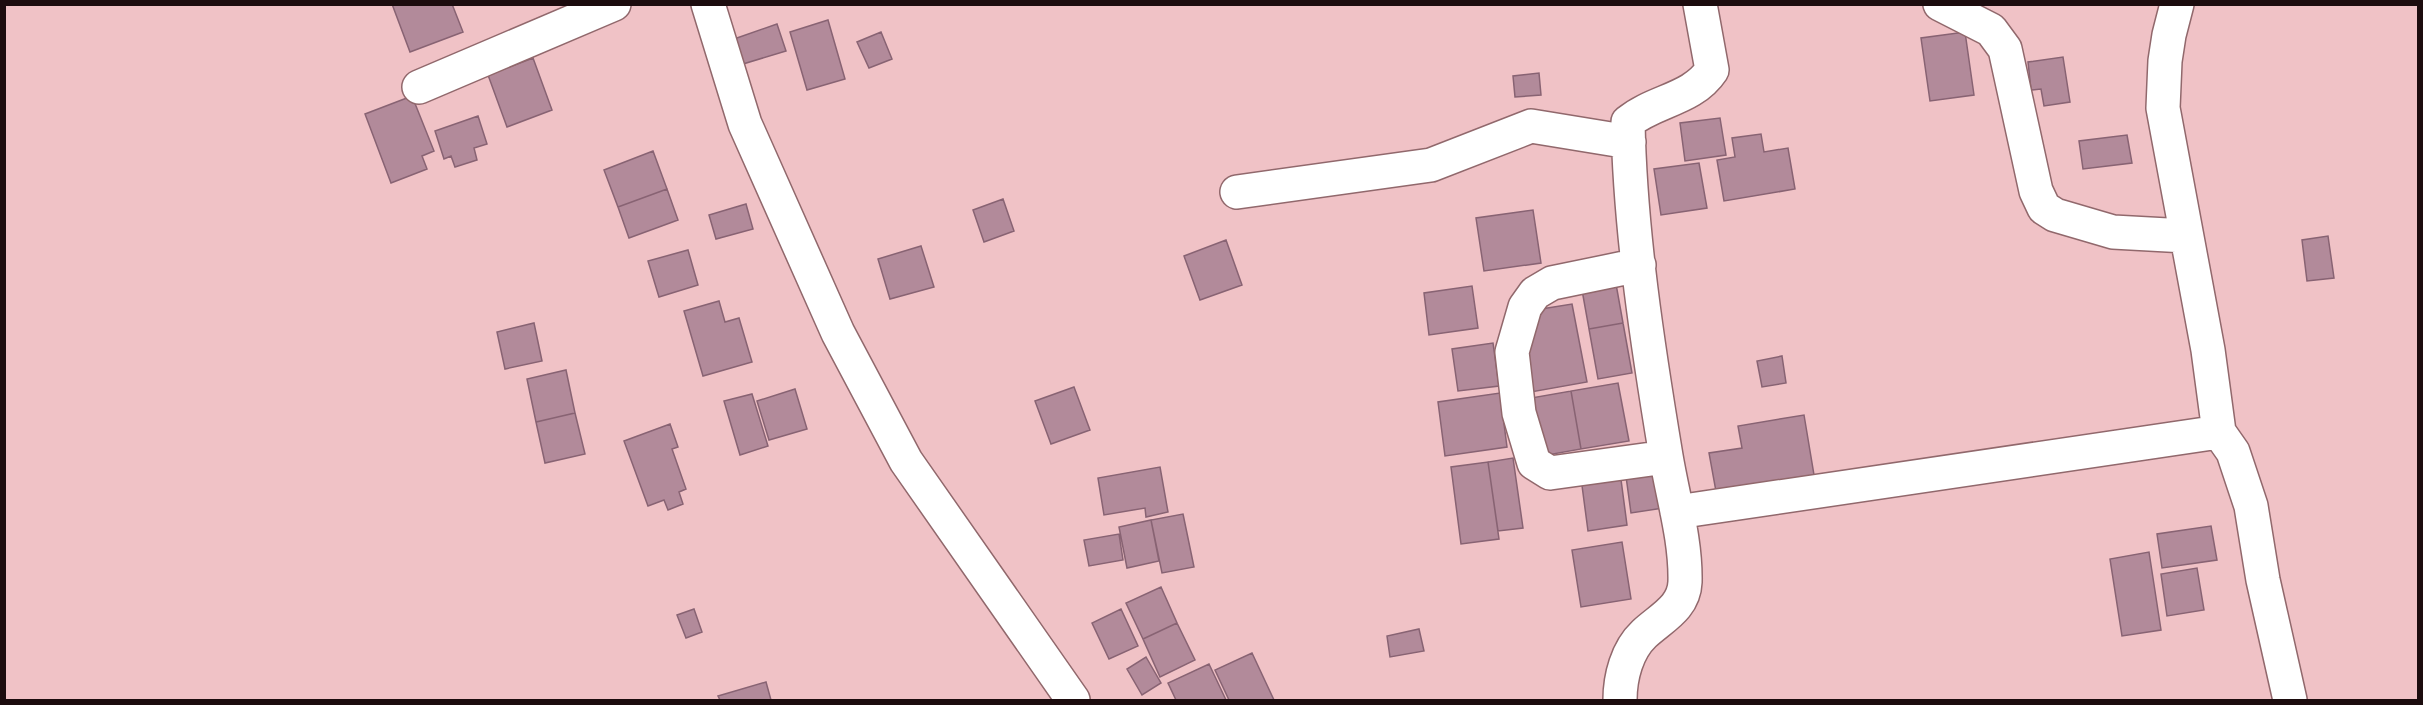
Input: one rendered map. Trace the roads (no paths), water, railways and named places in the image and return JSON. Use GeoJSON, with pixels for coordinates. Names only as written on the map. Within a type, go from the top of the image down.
{"type":"FeatureCollection","features":[{"type":"Feature","properties":{"kind":"street"},"geometry":{"type":"LineString","coordinates":[[419,87],[614,4]]}},
{"type":"Feature","properties":{"kind":"street"},"geometry":{"type":"LineString","coordinates":[[708,4],[745,124],[838,333],[906,461],[1072,700]]}},
{"type":"Feature","properties":{"kind":"street"},"geometry":{"type":"LineString","coordinates":[[1620,700],[1620,687],[1628,656],[1643,635],[1670,614],[1680,602],[1685,586],[1677,512],[1666,457],[1639,265],[1628,122],[1641,111],[1687,93],[1703,83],[1712,70],[1700,4]]}},
{"type":"Feature","properties":{"kind":"street"},"geometry":{"type":"LineString","coordinates":[[1940,4],[1991,30],[2005,49],[2036,191],[2044,208],[2055,215],[2113,232],[2186,236]]}},
{"type":"Feature","properties":{"kind":"street"},"geometry":{"type":"LineString","coordinates":[[2177,4],[2165,61],[2163,108],[2208,350],[2219,432],[2233,452],[2251,506],[2263,580],[2290,700]]}},
{"type":"Feature","properties":{"kind":"street"},"geometry":{"type":"LineString","coordinates":[[1237,192],[1431,165],[1531,126],[1629,142]]}},
{"type":"Feature","properties":{"kind":"street"},"geometry":{"type":"LineString","coordinates":[[1639,265],[1552,284],[1535,293],[1525,307],[1512,352],[1519,413],[1534,463],[1550,473],[1666,457]]}},
{"type":"Feature","properties":{"kind":"street"},"geometry":{"type":"LineString","coordinates":[[1677,512],[2219,432]]}}]}
